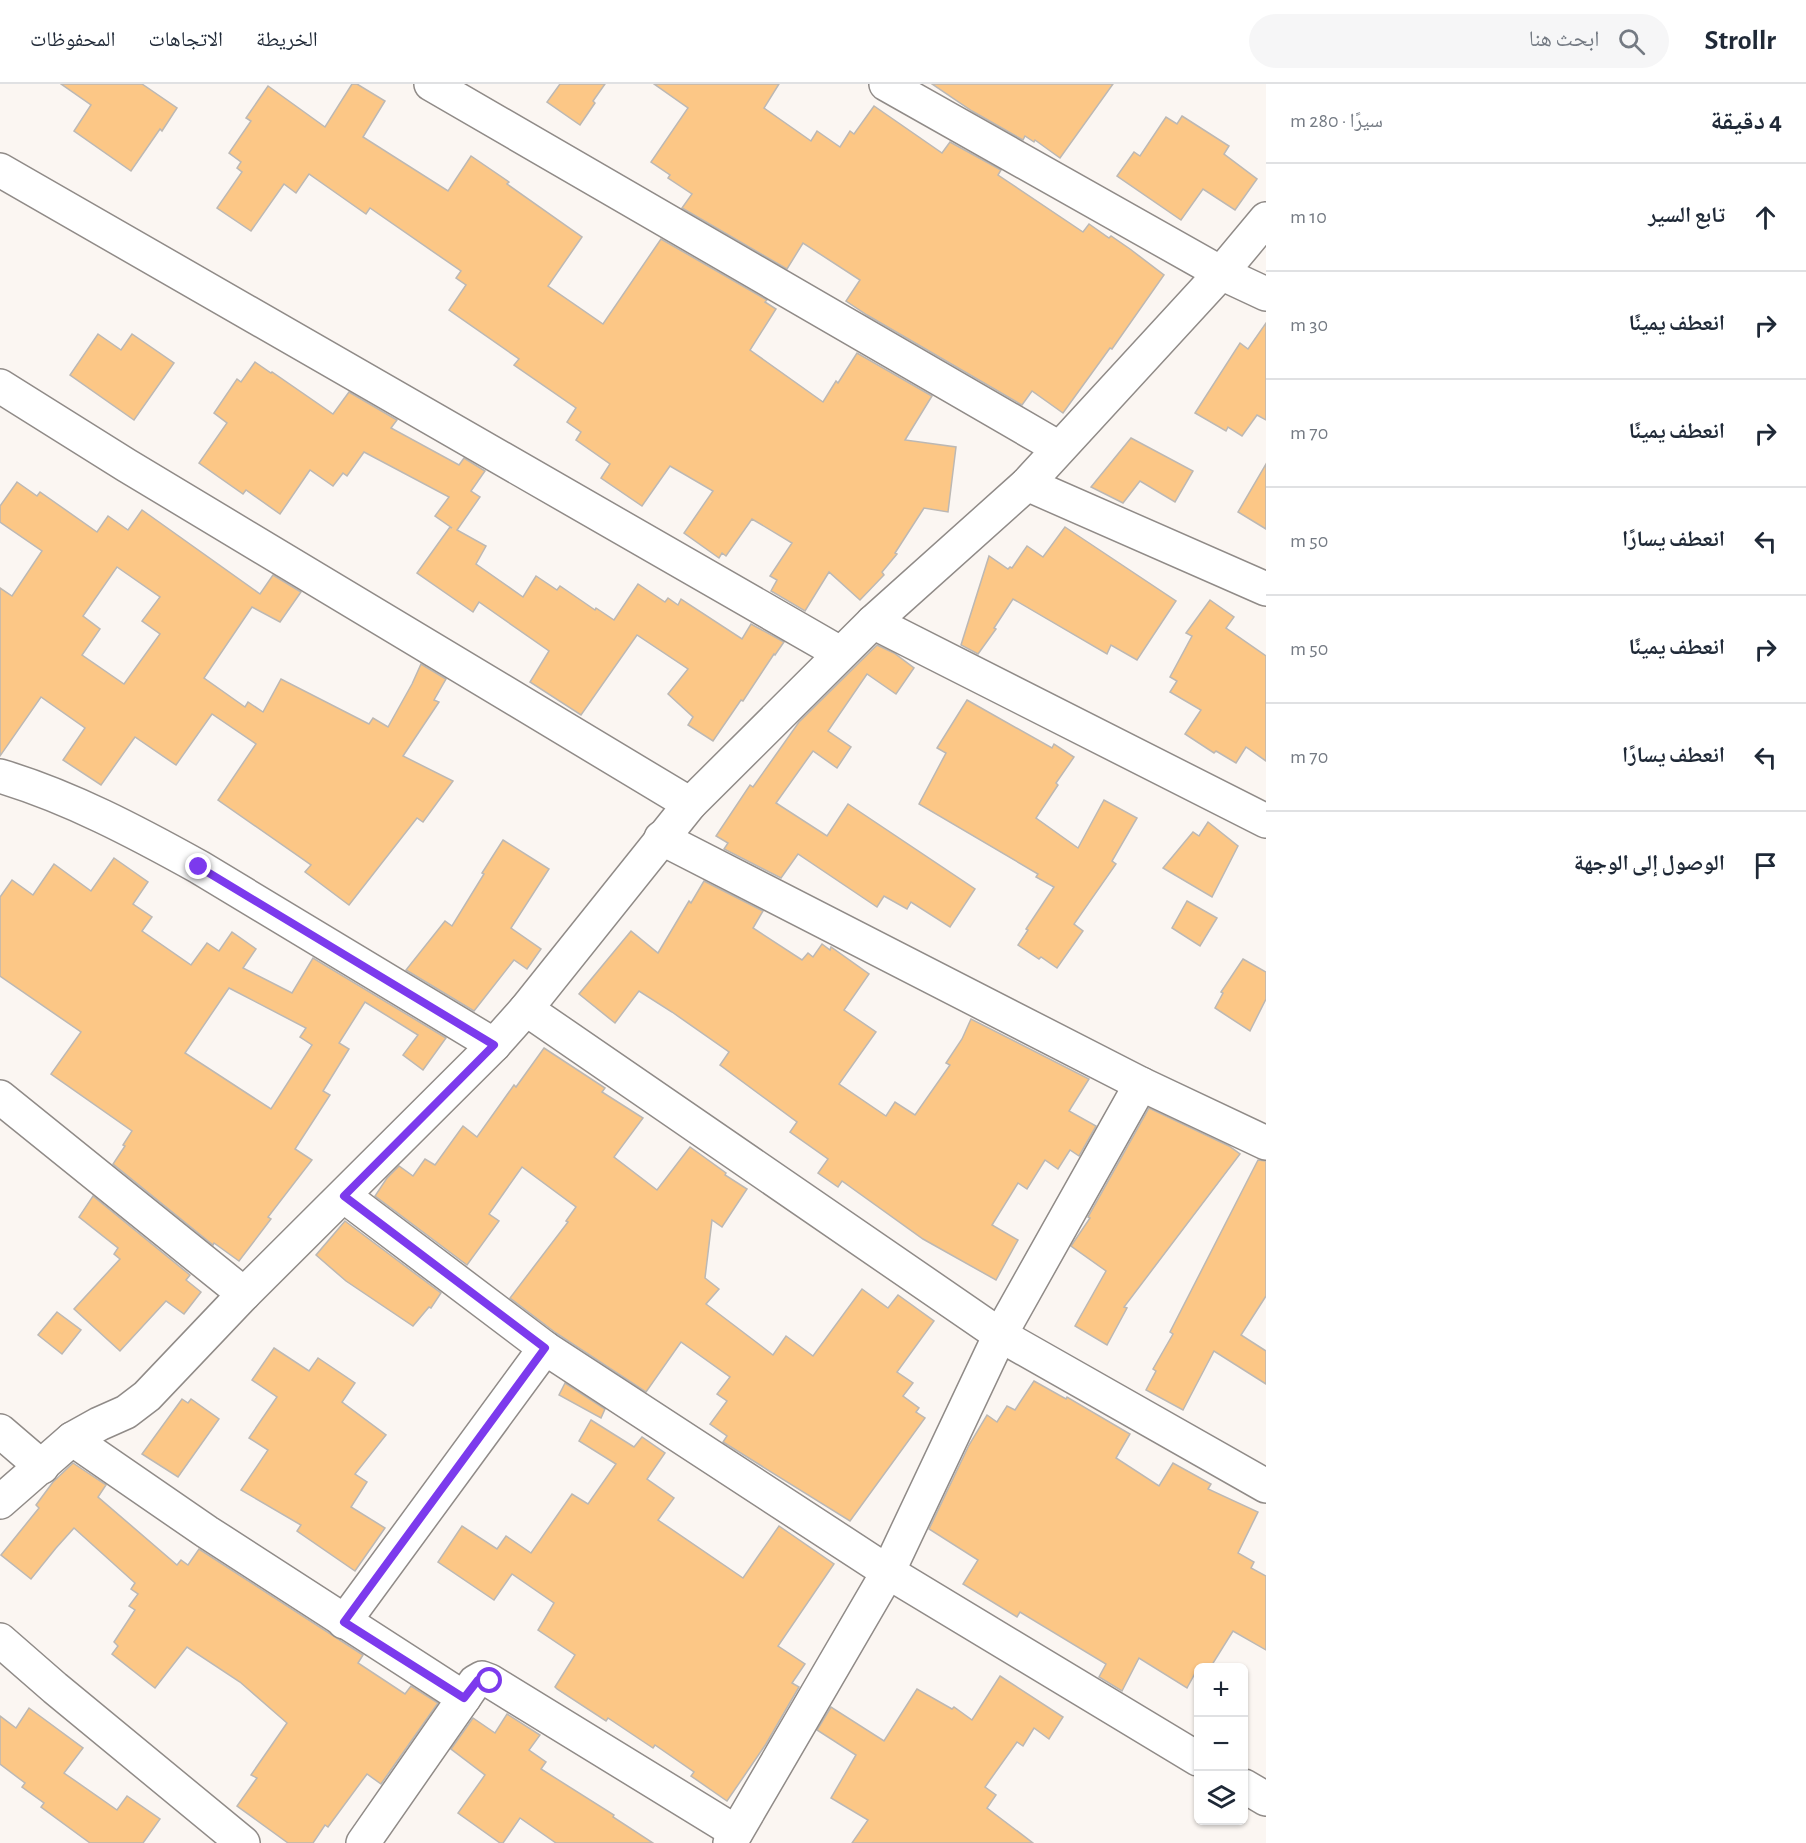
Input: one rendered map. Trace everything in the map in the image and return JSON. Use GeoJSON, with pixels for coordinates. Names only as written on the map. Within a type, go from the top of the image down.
{"type":"FeatureCollection","features":[{"type":"Feature","properties":{"kind":"street"},"geometry":{"type":"LineString","coordinates":[[431,84],[1059,448]]}},
{"type":"Feature","properties":{"kind":"street"},"geometry":{"type":"LineString","coordinates":[[886,84],[1221,273],[1266,294]]}},
{"type":"Feature","properties":{"kind":"street"},"geometry":{"type":"LineString","coordinates":[[0,170],[840,653]]}},
{"type":"Feature","properties":{"kind":"street"},"geometry":{"type":"LineString","coordinates":[[0,1502],[72,1439],[126,1412],[147,1396],[244,1294],[494,1045],[526,1009],[690,804],[840,653],[1027,484],[1221,273],[1266,219]]}},
{"type":"Feature","properties":{"kind":"street"},"geometry":{"type":"LineString","coordinates":[[0,386],[146,477],[690,804]]}},
{"type":"Feature","properties":{"kind":"street"},"geometry":{"type":"LineString","coordinates":[[1027,484],[1266,589]]}},
{"type":"Feature","properties":{"kind":"street"},"geometry":{"type":"LineString","coordinates":[[873,622],[1266,821]]}},
{"type":"Feature","properties":{"kind":"street"},"geometry":{"type":"LineString","coordinates":[[0,776],[39,788],[128,828],[494,1045]]}},
{"type":"Feature","properties":{"kind":"street"},"geometry":{"type":"LineString","coordinates":[[661,838],[1141,1084],[1266,1143]]}},
{"type":"Feature","properties":{"kind":"street"},"geometry":{"type":"LineString","coordinates":[[526,1009],[1000,1335],[1266,1486]]}},
{"type":"Feature","properties":{"kind":"street"},"geometry":{"type":"LineString","coordinates":[[363,1843],[475,1682],[482,1678],[733,1838],[888,1572],[1000,1335],[1141,1084]]}},
{"type":"Feature","properties":{"kind":"street"},"geometry":{"type":"LineString","coordinates":[[0,1097],[244,1294]]}},
{"type":"Feature","properties":{"kind":"street"},"geometry":{"type":"LineString","coordinates":[[344,1196],[545,1348],[888,1572],[1194,1757]]}},
{"type":"Feature","properties":{"kind":"street"},"geometry":{"type":"LineString","coordinates":[[344,1622],[545,1348]]}},
{"type":"Feature","properties":{"kind":"street"},"geometry":{"type":"LineString","coordinates":[[0,1431],[42,1467]]}},
{"type":"Feature","properties":{"kind":"street"},"geometry":{"type":"LineString","coordinates":[[72,1439],[207,1532],[464,1698]]}},
{"type":"Feature","properties":{"kind":"street"},"geometry":{"type":"LineString","coordinates":[[0,1640],[243,1843]]}},
{"type":"Feature","properties":{"kind":"street"},"geometry":{"type":"LineString","coordinates":[[1248,1788],[1266,1799]]}},
{"type":"Feature","properties":{"kind":"building"},"geometry":{"type":"Polygon","coordinates":[[[61,84],[142,84],[177,108],[131,171],[74,131],[91,105],[61,84]]]}},
{"type":"Feature","properties":{"kind":"building"},"geometry":{"type":"Polygon","coordinates":[[[352,84],[357,84],[385,101],[363,137],[448,191],[471,156],[582,237],[548,286],[603,324],[661,239],[767,300],[765,302],[776,309],[750,350],[823,402],[857,353],[932,396],[905,440],[956,447],[948,512],[924,508],[895,553],[897,554],[882,572],[884,575],[860,600],[829,572],[805,611],[771,591],[777,580],[770,576],[792,543],[752,519],[726,556],[722,553],[719,558],[684,533],[713,491],[670,466],[642,506],[601,478],[610,464],[576,440],[581,432],[567,422],[576,408],[514,365],[519,359],[449,310],[466,285],[456,278],[461,271],[370,208],[366,214],[309,174],[296,193],[284,184],[251,231],[217,208],[242,172],[237,168],[241,162],[229,153],[251,121],[246,118],[268,86],[325,127],[352,84]]]}},
{"type":"Feature","properties":{"kind":"building"},"geometry":{"type":"Polygon","coordinates":[[[560,84],[605,84],[580,125],[547,102],[560,84]]]}},
{"type":"Feature","properties":{"kind":"building"},"geometry":{"type":"Polygon","coordinates":[[[654,84],[779,84],[764,108],[811,141],[817,131],[840,147],[850,131],[854,134],[874,106],[942,153],[950,142],[1001,170],[998,175],[1083,232],[1089,224],[1109,238],[1111,236],[1164,275],[1063,413],[1032,391],[1022,405],[846,301],[860,280],[803,243],[787,269],[682,208],[692,194],[668,178],[670,175],[651,162],[688,108],[654,84]]]}},
{"type":"Feature","properties":{"kind":"building"},"geometry":{"type":"Polygon","coordinates":[[[932,84],[1113,84],[1060,158],[1035,140],[1034,142],[1025,136],[1023,140],[972,111],[932,84]]]}},
{"type":"Feature","properties":{"kind":"building"},"geometry":{"type":"Polygon","coordinates":[[[1182,116],[1229,146],[1224,154],[1257,179],[1235,210],[1203,189],[1181,220],[1117,176],[1134,152],[1140,156],[1166,117],[1177,124],[1182,116]]]}},
{"type":"Feature","properties":{"kind":"building"},"geometry":{"type":"Polygon","coordinates":[[[1266,323],[1266,420],[1257,415],[1242,436],[1228,427],[1226,431],[1195,413],[1240,343],[1248,349],[1266,323]]]}},
{"type":"Feature","properties":{"kind":"building"},"geometry":{"type":"Polygon","coordinates":[[[98,334],[121,350],[132,334],[174,363],[134,420],[70,375],[98,334]]]}},
{"type":"Feature","properties":{"kind":"building"},"geometry":{"type":"Polygon","coordinates":[[[255,362],[333,414],[349,392],[397,420],[391,428],[459,465],[464,458],[485,471],[471,491],[480,497],[457,530],[486,546],[476,564],[523,597],[536,576],[557,590],[560,586],[614,620],[638,584],[665,602],[668,598],[678,605],[681,599],[742,639],[751,624],[784,642],[713,741],[688,725],[693,717],[668,694],[688,669],[637,635],[581,715],[530,682],[549,651],[479,602],[473,612],[417,573],[450,527],[452,528],[435,516],[449,497],[364,452],[347,476],[343,473],[333,486],[310,470],[280,514],[246,490],[243,494],[199,463],[227,423],[214,413],[237,379],[241,382],[255,362]]]}},
{"type":"Feature","properties":{"kind":"building"},"geometry":{"type":"Polygon","coordinates":[[[1131,438],[1193,471],[1175,502],[1140,481],[1123,503],[1091,487],[1131,438]]]}},
{"type":"Feature","properties":{"kind":"building"},"geometry":{"type":"Polygon","coordinates":[[[1266,464],[1266,529],[1238,512],[1266,464]]]}},
{"type":"Feature","properties":{"kind":"building"},"geometry":{"type":"Polygon","coordinates":[[[17,482],[37,496],[40,492],[97,532],[108,516],[128,530],[142,510],[260,594],[273,575],[301,592],[280,622],[252,607],[204,678],[245,707],[248,702],[263,712],[281,679],[369,724],[373,718],[388,727],[421,664],[446,679],[434,700],[439,702],[403,756],[453,781],[423,822],[417,818],[349,905],[305,872],[311,865],[218,800],[256,744],[212,714],[176,765],[135,737],[101,785],[63,760],[85,728],[41,697],[0,756],[0,588],[12,596],[42,551],[0,522],[0,506],[17,482]],[[117,567],[83,616],[100,629],[82,655],[124,684],[160,634],[142,621],[160,597],[117,567]]]}},
{"type":"Feature","properties":{"kind":"building"},"geometry":{"type":"Polygon","coordinates":[[[1065,527],[1176,601],[1137,660],[1111,645],[1107,654],[1013,599],[978,654],[961,645],[989,556],[1008,569],[1012,568],[1027,546],[1043,557],[1065,527]]]}},
{"type":"Feature","properties":{"kind":"building"},"geometry":{"type":"Polygon","coordinates":[[[1210,600],[1234,617],[1226,628],[1266,656],[1266,761],[1246,747],[1236,763],[1216,751],[1214,753],[1185,734],[1201,710],[1170,692],[1177,681],[1170,677],[1192,636],[1186,633],[1210,600]]]}},
{"type":"Feature","properties":{"kind":"building"},"geometry":{"type":"Polygon","coordinates":[[[877,645],[894,653],[914,668],[896,694],[867,674],[828,731],[851,747],[837,768],[813,751],[776,803],[827,836],[848,804],[975,889],[950,927],[911,902],[907,909],[884,896],[877,907],[798,854],[781,878],[724,849],[728,843],[716,836],[750,785],[753,787],[799,722],[877,645]]]}},
{"type":"Feature","properties":{"kind":"building"},"geometry":{"type":"Polygon","coordinates":[[[967,700],[1052,748],[1054,744],[1074,757],[1036,818],[1078,848],[1104,800],[1137,818],[1112,861],[1116,864],[1074,924],[1083,931],[1057,968],[1018,945],[1054,887],[1036,877],[1038,874],[919,804],[946,753],[937,748],[967,700]]]}},
{"type":"Feature","properties":{"kind":"building"},"geometry":{"type":"Polygon","coordinates":[[[1208,822],[1238,846],[1212,897],[1163,868],[1193,832],[1199,836],[1208,822]]]}},
{"type":"Feature","properties":{"kind":"building"},"geometry":{"type":"Polygon","coordinates":[[[503,840],[549,869],[511,928],[541,949],[527,969],[514,960],[474,1011],[406,970],[445,921],[452,926],[503,840]]]}},
{"type":"Feature","properties":{"kind":"building"},"geometry":{"type":"Polygon","coordinates":[[[114,858],[148,882],[133,904],[152,917],[142,931],[191,965],[207,943],[219,951],[232,932],[256,949],[243,968],[292,993],[313,958],[446,1038],[423,1070],[403,1055],[418,1035],[365,1002],[339,1043],[349,1049],[323,1091],[330,1095],[295,1149],[312,1160],[268,1217],[271,1219],[239,1261],[214,1243],[213,1245],[113,1164],[132,1131],[51,1074],[81,1032],[0,976],[0,897],[12,880],[33,895],[54,864],[91,891],[114,858]],[[229,988],[185,1053],[271,1109],[312,1045],[300,1037],[306,1028],[229,988]]]}},
{"type":"Feature","properties":{"kind":"building"},"geometry":{"type":"Polygon","coordinates":[[[704,881],[763,911],[753,928],[802,960],[808,953],[813,957],[822,944],[830,950],[831,947],[869,974],[844,1010],[876,1032],[839,1084],[886,1116],[895,1102],[915,1115],[950,1065],[946,1063],[962,1039],[971,1019],[1089,1079],[1069,1111],[1096,1126],[1079,1156],[1070,1150],[1058,1169],[1045,1160],[1027,1189],[1018,1183],[992,1225],[1018,1240],[996,1280],[923,1239],[842,1181],[838,1187],[818,1173],[828,1159],[790,1132],[797,1122],[720,1065],[729,1052],[672,1012],[639,991],[615,1023],[579,994],[631,931],[658,953],[689,901],[691,903],[704,881]]]}},
{"type":"Feature","properties":{"kind":"building"},"geometry":{"type":"Polygon","coordinates":[[[1187,901],[1217,918],[1200,946],[1172,928],[1187,901]]]}},
{"type":"Feature","properties":{"kind":"building"},"geometry":{"type":"Polygon","coordinates":[[[1243,959],[1266,972],[1266,999],[1250,1031],[1215,1008],[1223,993],[1221,992],[1243,959]]]}},
{"type":"Feature","properties":{"kind":"building"},"geometry":{"type":"Polygon","coordinates":[[[544,1048],[605,1088],[602,1092],[643,1118],[614,1157],[657,1190],[690,1147],[747,1189],[722,1227],[712,1220],[705,1278],[719,1289],[706,1304],[773,1355],[786,1336],[813,1356],[862,1289],[888,1308],[898,1295],[934,1321],[897,1372],[913,1383],[903,1396],[919,1408],[916,1412],[925,1418],[850,1521],[723,1442],[727,1436],[710,1424],[727,1401],[717,1394],[730,1377],[681,1342],[646,1392],[556,1333],[510,1298],[568,1222],[566,1221],[576,1207],[522,1167],[489,1214],[499,1221],[467,1265],[375,1196],[387,1178],[399,1166],[413,1176],[425,1159],[435,1165],[463,1126],[477,1137],[544,1048]]]}},
{"type":"Feature","properties":{"kind":"building"},"geometry":{"type":"Polygon","coordinates":[[[1149,1108],[1229,1146],[1240,1154],[1124,1307],[1127,1308],[1107,1345],[1075,1326],[1106,1271],[1071,1246],[1090,1218],[1088,1217],[1149,1108]]]}},
{"type":"Feature","properties":{"kind":"building"},"geometry":{"type":"Polygon","coordinates":[[[1258,1160],[1266,1161],[1266,1296],[1241,1335],[1266,1351],[1266,1384],[1214,1351],[1183,1410],[1146,1390],[1156,1371],[1153,1369],[1173,1334],[1170,1332],[1258,1160]]]}},
{"type":"Feature","properties":{"kind":"building"},"geometry":{"type":"Polygon","coordinates":[[[93,1196],[190,1275],[186,1280],[201,1292],[184,1314],[166,1301],[120,1351],[74,1309],[120,1259],[114,1254],[118,1248],[79,1217],[93,1196]]]}},
{"type":"Feature","properties":{"kind":"building"},"geometry":{"type":"Polygon","coordinates":[[[345,1221],[441,1293],[431,1308],[429,1307],[413,1326],[346,1281],[316,1255],[345,1221]]]}},
{"type":"Feature","properties":{"kind":"building"},"geometry":{"type":"Polygon","coordinates":[[[57,1312],[81,1330],[62,1354],[38,1335],[57,1312]]]}},
{"type":"Feature","properties":{"kind":"building"},"geometry":{"type":"Polygon","coordinates":[[[274,1348],[309,1371],[318,1358],[355,1383],[342,1402],[386,1435],[355,1474],[367,1482],[351,1507],[385,1528],[355,1571],[297,1531],[301,1525],[241,1490],[268,1450],[249,1438],[277,1397],[252,1380],[274,1348]]]}},
{"type":"Feature","properties":{"kind":"building"},"geometry":{"type":"Polygon","coordinates":[[[1034,1381],[1066,1399],[1067,1397],[1130,1434],[1116,1458],[1159,1486],[1173,1463],[1211,1484],[1208,1489],[1258,1512],[1238,1553],[1254,1562],[1251,1568],[1266,1576],[1266,1650],[1233,1631],[1213,1663],[1194,1663],[1194,1675],[1187,1688],[1139,1658],[1122,1691],[1099,1677],[1106,1664],[1020,1612],[1017,1617],[963,1584],[978,1560],[929,1529],[969,1445],[987,1415],[997,1422],[1007,1406],[1015,1410],[1034,1381]]]}},
{"type":"Feature","properties":{"kind":"building"},"geometry":{"type":"Polygon","coordinates":[[[565,1383],[605,1409],[601,1418],[559,1395],[565,1383]]]}},
{"type":"Feature","properties":{"kind":"building"},"geometry":{"type":"Polygon","coordinates":[[[182,1399],[188,1403],[191,1399],[219,1419],[178,1477],[142,1454],[182,1399]]]}},
{"type":"Feature","properties":{"kind":"building"},"geometry":{"type":"Polygon","coordinates":[[[591,1420],[634,1447],[642,1437],[665,1453],[647,1479],[674,1498],[658,1520],[743,1578],[779,1526],[834,1564],[778,1646],[805,1664],[792,1683],[799,1687],[766,1744],[727,1801],[691,1776],[694,1772],[655,1745],[653,1748],[608,1718],[606,1721],[555,1687],[575,1655],[538,1630],[554,1603],[512,1574],[494,1600],[438,1562],[462,1526],[497,1549],[506,1536],[531,1553],[572,1494],[588,1504],[616,1464],[579,1441],[591,1420]]]}},
{"type":"Feature","properties":{"kind":"building"},"geometry":{"type":"Polygon","coordinates":[[[73,1463],[106,1485],[98,1497],[177,1565],[181,1560],[188,1565],[199,1549],[363,1655],[358,1663],[405,1694],[411,1686],[438,1703],[381,1784],[367,1774],[328,1827],[325,1825],[313,1843],[288,1843],[237,1806],[257,1778],[251,1775],[287,1723],[240,1682],[187,1647],[155,1688],[112,1654],[118,1646],[114,1642],[135,1610],[129,1606],[138,1594],[131,1589],[135,1583],[74,1528],[31,1579],[1,1555],[39,1508],[36,1505],[53,1482],[73,1463]]]}},
{"type":"Feature","properties":{"kind":"building"},"geometry":{"type":"Polygon","coordinates":[[[1000,1676],[1063,1717],[1049,1739],[1034,1728],[1023,1746],[1017,1742],[985,1787],[996,1795],[987,1808],[1033,1843],[852,1843],[868,1820],[831,1798],[856,1755],[817,1730],[831,1707],[884,1741],[917,1689],[952,1709],[954,1707],[972,1720],[1000,1676]]]}},
{"type":"Feature","properties":{"kind":"building"},"geometry":{"type":"Polygon","coordinates":[[[29,1708],[83,1748],[64,1773],[117,1810],[127,1796],[160,1819],[143,1843],[90,1843],[41,1807],[44,1803],[22,1787],[25,1783],[0,1764],[0,1716],[16,1728],[29,1708]]]}},
{"type":"Feature","properties":{"kind":"building"},"geometry":{"type":"Polygon","coordinates":[[[507,1714],[540,1735],[529,1750],[546,1762],[541,1769],[614,1815],[613,1817],[653,1843],[556,1843],[520,1818],[503,1843],[500,1843],[458,1813],[485,1775],[451,1749],[473,1718],[495,1733],[507,1714]]]}},
{"type":"Feature","properties":{"kind":"route"},"geometry":{"type":"LineString","coordinates":[[199,867],[494,1045],[344,1196],[545,1348],[344,1622],[464,1698],[478,1680],[485,1678],[490,1681]]}}]}
